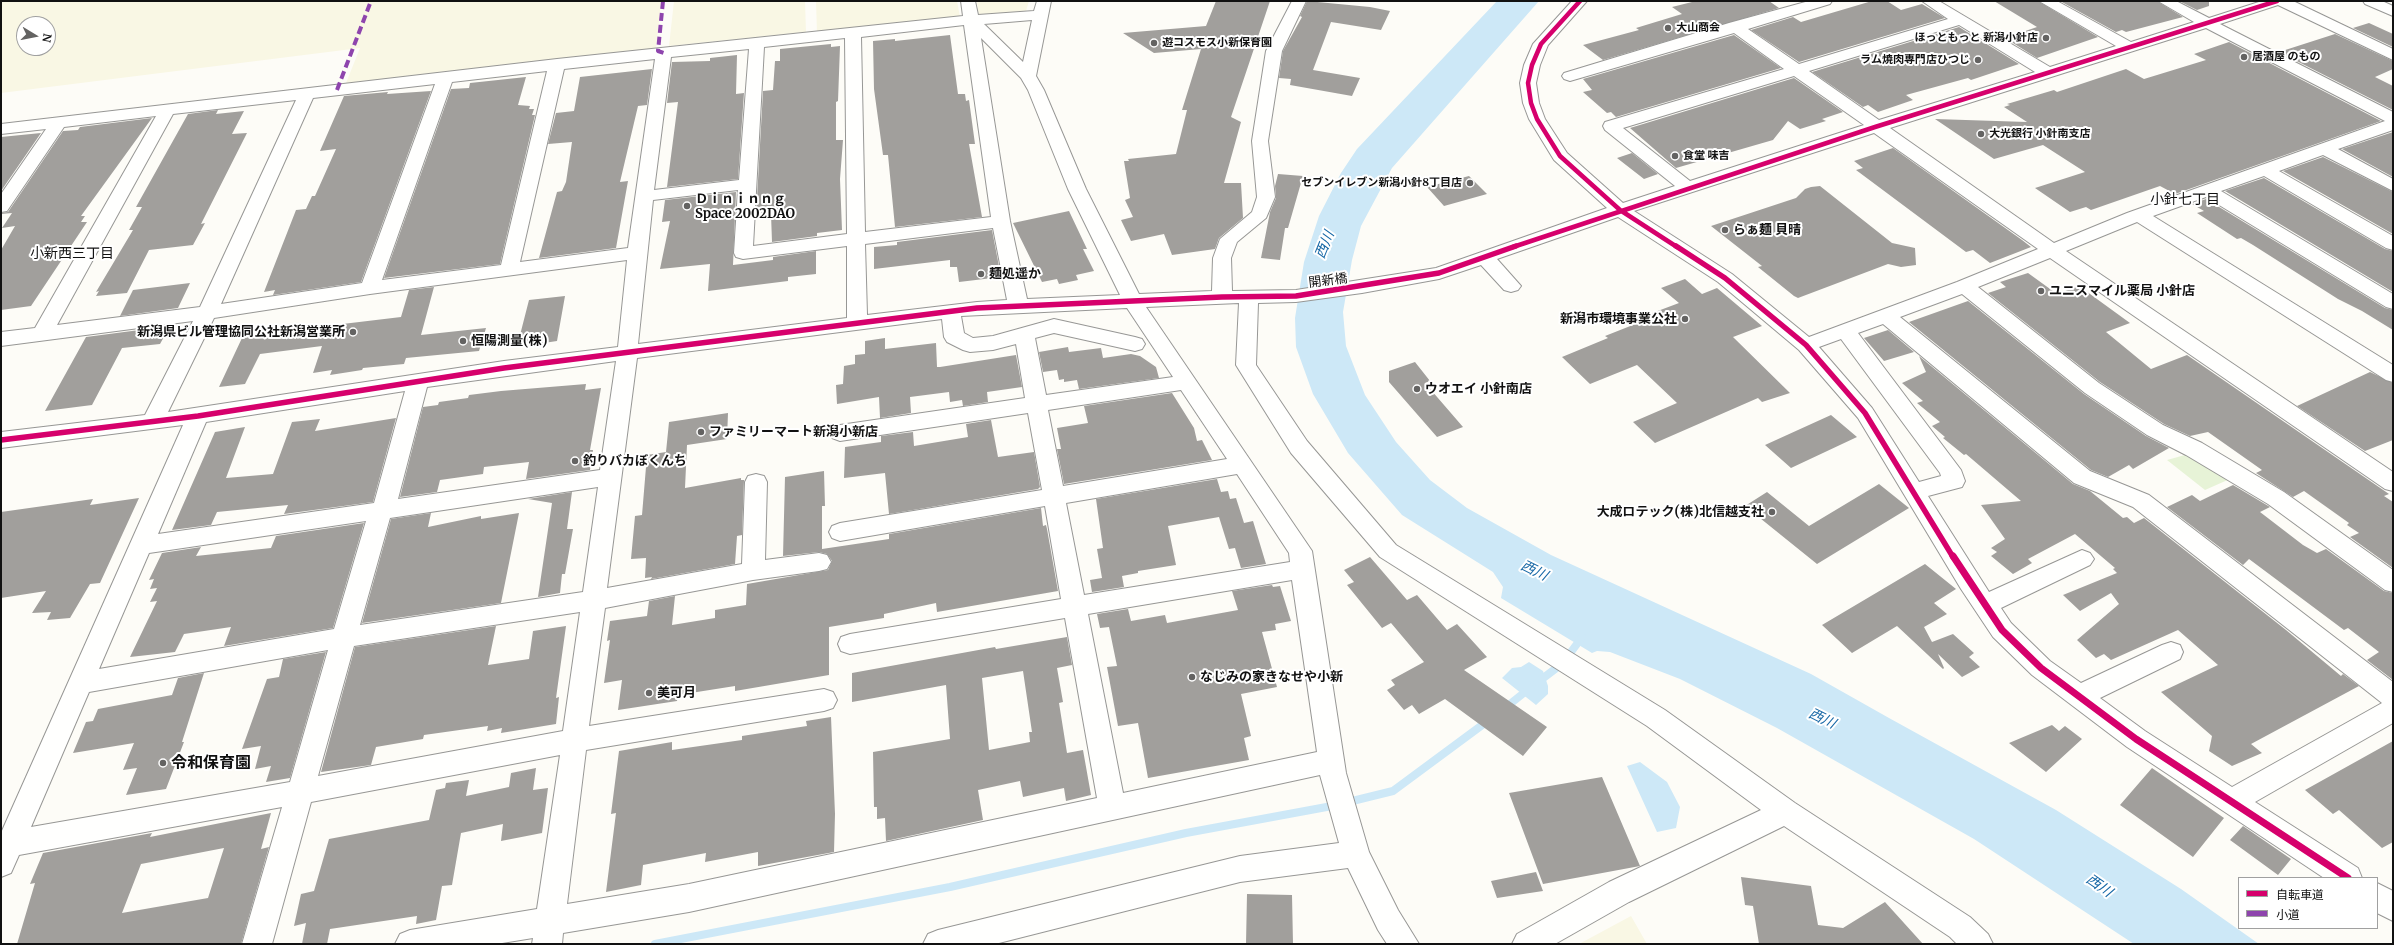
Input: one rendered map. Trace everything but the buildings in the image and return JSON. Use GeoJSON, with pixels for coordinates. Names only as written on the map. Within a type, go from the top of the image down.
{"type":"FeatureCollection","features":[{"type":"Feature","properties":{"kind":"street"},"geometry":{"type":"LineString","coordinates":[[968,1],[1001,221],[1018,305]]}},
{"type":"Feature","properties":{"kind":"street"},"geometry":{"type":"LineString","coordinates":[[1222,297],[1222,258],[1229,239],[1260,214],[1266,198],[1260,141],[1274,51],[1299,1]]}},
{"type":"Feature","properties":{"kind":"street"},"geometry":{"type":"LineString","coordinates":[[1580,1],[1541,44],[1532,65],[1528,83],[1531,103],[1544,132],[1560,156],[1620,210],[1725,278],[1806,345],[1865,413],[1913,492],[2002,630],[2042,668],[2136,739],[2346,877]]}},
{"type":"Feature","properties":{"kind":"street"},"geometry":{"type":"LineString","coordinates":[[1570,76],[1734,26],[1825,1]]}},
{"type":"Feature","properties":{"kind":"street"},"geometry":{"type":"LineString","coordinates":[[1929,1],[2047,72]]}},
{"type":"Feature","properties":{"kind":"street"},"geometry":{"type":"LineString","coordinates":[[2046,1],[2127,46]]}},
{"type":"Feature","properties":{"kind":"street"},"geometry":{"type":"LineString","coordinates":[[2165,1],[2393,119]]}},
{"type":"Feature","properties":{"kind":"street","name":"開新橋"},"geometry":{"type":"LineString","coordinates":[[1,440],[153,420],[198,416],[504,368],[627,354],[952,311],[1018,305],[1132,300],[1296,296],[1362,287],[1439,273],[1620,210],[2127,46],[2275,1]]}},
{"type":"Feature","properties":{"kind":"street"},"geometry":{"type":"LineString","coordinates":[[2281,1],[2393,56]]}},
{"type":"Feature","properties":{"kind":"street"},"geometry":{"type":"LineString","coordinates":[[2370,1],[2393,12]]}},
{"type":"Feature","properties":{"kind":"street"},"geometry":{"type":"LineString","coordinates":[[1,129],[58,124],[557,64],[972,20],[1042,8],[1028,76]]}},
{"type":"Feature","properties":{"kind":"street"},"geometry":{"type":"LineString","coordinates":[[972,20],[1028,76],[1036,90],[1077,189],[1119,270],[1132,300],[1300,551],[1332,767],[1353,848],[1388,920],[1404,944]]}},
{"type":"Feature","properties":{"kind":"street"},"geometry":{"type":"LineString","coordinates":[[1688,188],[1611,126],[1961,20]]}},
{"type":"Feature","properties":{"kind":"street"},"geometry":{"type":"LineString","coordinates":[[1734,26],[2052,250],[2393,483]]}},
{"type":"Feature","properties":{"kind":"street"},"geometry":{"type":"LineString","coordinates":[[853,33],[857,324]]}},
{"type":"Feature","properties":{"kind":"street"},"geometry":{"type":"LineString","coordinates":[[757,43],[743,253],[1001,221]]}},
{"type":"Feature","properties":{"kind":"street"},"geometry":{"type":"LineString","coordinates":[[549,933],[611,477],[627,354],[644,196],[664,53]]}},
{"type":"Feature","properties":{"kind":"street"},"geometry":{"type":"LineString","coordinates":[[509,270],[557,64]]}},
{"type":"Feature","properties":{"kind":"street"},"geometry":{"type":"LineString","coordinates":[[370,288],[445,78]]}},
{"type":"Feature","properties":{"kind":"street"},"geometry":{"type":"LineString","coordinates":[[153,420],[207,314],[307,94]]}},
{"type":"Feature","properties":{"kind":"street"},"geometry":{"type":"LineString","coordinates":[[42,334],[167,111]]}},
{"type":"Feature","properties":{"kind":"street"},"geometry":{"type":"LineString","coordinates":[[1,207],[58,124]]}},
{"type":"Feature","properties":{"kind":"street"},"geometry":{"type":"LineString","coordinates":[[1806,345],[1964,286],[2140,215],[2393,124]]}},
{"type":"Feature","properties":{"kind":"street"},"geometry":{"type":"LineString","coordinates":[[2324,150],[2393,186]]}},
{"type":"Feature","properties":{"kind":"street"},"geometry":{"type":"LineString","coordinates":[[2266,170],[2393,244]]}},
{"type":"Feature","properties":{"kind":"street"},"geometry":{"type":"LineString","coordinates":[[644,196],[748,184]]}},
{"type":"Feature","properties":{"kind":"street"},"geometry":{"type":"LineString","coordinates":[[2208,191],[2393,303]]}},
{"type":"Feature","properties":{"kind":"street"},"geometry":{"type":"LineString","coordinates":[[2140,215],[2393,375]]}},
{"type":"Feature","properties":{"kind":"street"},"geometry":{"type":"LineString","coordinates":[[1,339],[207,314],[370,288],[637,253]]}},
{"type":"Feature","properties":{"kind":"street"},"geometry":{"type":"LineString","coordinates":[[1484,257],[1511,286]]}},
{"type":"Feature","properties":{"kind":"street"},"geometry":{"type":"LineString","coordinates":[[1964,286],[2092,388],[2155,430],[2194,449],[2276,498],[2393,583]]}},
{"type":"Feature","properties":{"kind":"street"},"geometry":{"type":"LineString","coordinates":[[1249,296],[1246,365],[1299,447],[1388,551],[1656,718],[1785,812],[1960,927],[1978,944]]}},
{"type":"Feature","properties":{"kind":"street"},"geometry":{"type":"LineString","coordinates":[[952,311],[954,337],[970,345],[993,343],[1024,335],[1041,328],[1054,326],[1135,344]]}},
{"type":"Feature","properties":{"kind":"street"},"geometry":{"type":"LineString","coordinates":[[1886,315],[2082,477],[2141,501],[2186,534],[2393,697]]}},
{"type":"Feature","properties":{"kind":"street"},"geometry":{"type":"LineString","coordinates":[[1845,330],[1950,470],[1954,481],[1913,492]]}},
{"type":"Feature","properties":{"kind":"street"},"geometry":{"type":"LineString","coordinates":[[1024,335],[1112,807]]}},
{"type":"Feature","properties":{"kind":"street"},"geometry":{"type":"LineString","coordinates":[[257,944],[345,637],[388,496],[418,382]]}},
{"type":"Feature","properties":{"kind":"street"},"geometry":{"type":"LineString","coordinates":[[840,433],[1186,382]]}},
{"type":"Feature","properties":{"kind":"street"},"geometry":{"type":"LineString","coordinates":[[5,854],[198,416]]}},
{"type":"Feature","properties":{"kind":"street"},"geometry":{"type":"LineString","coordinates":[[840,532],[1054,495],[1242,465]]}},
{"type":"Feature","properties":{"kind":"street"},"geometry":{"type":"LineString","coordinates":[[142,545],[611,477]]}},
{"type":"Feature","properties":{"kind":"street"},"geometry":{"type":"LineString","coordinates":[[753,571],[756,482]]}},
{"type":"Feature","properties":{"kind":"street"},"geometry":{"type":"LineString","coordinates":[[1985,605],[2082,559]]}},
{"type":"Feature","properties":{"kind":"street"},"geometry":{"type":"LineString","coordinates":[[81,683],[345,637],[594,600],[753,571],[819,562]]}},
{"type":"Feature","properties":{"kind":"street"},"geometry":{"type":"LineString","coordinates":[[850,644],[1303,569]]}},
{"type":"Feature","properties":{"kind":"street"},"geometry":{"type":"LineString","coordinates":[[2079,696],[2171,652]]}},
{"type":"Feature","properties":{"kind":"street"},"geometry":{"type":"LineString","coordinates":[[5,854],[300,792],[576,740],[824,700]]}},
{"type":"Feature","properties":{"kind":"street"},"geometry":{"type":"LineString","coordinates":[[2232,802],[2393,710]]}},
{"type":"Feature","properties":{"kind":"street"},"geometry":{"type":"LineString","coordinates":[[410,944],[549,933],[688,898],[1112,807],[1332,767]]}},
{"type":"Feature","properties":{"kind":"street"},"geometry":{"type":"LineString","coordinates":[[1527,944],[1619,892],[1785,812]]}},
{"type":"Feature","properties":{"kind":"street"},"geometry":{"type":"LineString","coordinates":[[938,944],[1240,869],[1353,848]]}},
{"type":"Feature","properties":{"kind":"street"},"geometry":{"type":"LineString","coordinates":[[2378,898],[2393,907]]}},
{"type":"Feature","properties":{"kind":"shaded area"},"geometry":{"type":"Polygon","coordinates":[[[1,1],[661,1],[656,50],[346,83],[360,48],[1,93],[1,1]]]}},
{"type":"Feature","properties":{"kind":"shaded area"},"geometry":{"type":"Polygon","coordinates":[[[674,1],[805,1],[806,32],[669,46],[674,1]]]}},
{"type":"Feature","properties":{"kind":"shaded area"},"geometry":{"type":"Polygon","coordinates":[[[816,1],[957,1],[960,17],[817,33],[816,1]]]}},
{"type":"Feature","properties":{"kind":"shaded area"},"geometry":{"type":"Polygon","coordinates":[[[977,1],[1029,1],[1026,11],[979,17],[977,1]]]}},
{"type":"Feature","properties":{"kind":"shaded area"},"geometry":{"type":"Polygon","coordinates":[[[1631,916],[1647,944],[1579,944],[1631,916]]]}},
{"type":"Feature","properties":{"kind":"green space"},"geometry":{"type":"Polygon","coordinates":[[[2185,455],[2214,467],[2232,478],[2205,490],[2167,460],[2185,455]]]}},
{"type":"Feature","properties":{"kind":"water","name":"西川"},"geometry":{"type":"Polygon","coordinates":[[[1497,1],[1539,1],[1392,168],[1361,226],[1352,260],[1343,312],[1346,346],[1365,395],[1396,442],[1430,480],[1467,508],[1551,555],[1811,674],[2056,810],[2181,889],[2259,944],[2134,944],[1974,839],[1777,728],[1680,679],[1610,652],[1597,651],[1592,653],[1501,598],[1503,587],[1493,572],[1402,515],[1348,453],[1313,394],[1296,347],[1295,318],[1304,262],[1319,216],[1341,173],[1357,149],[1497,1]]]}},
{"type":"Feature","properties":{"kind":"water"},"geometry":{"type":"Polygon","coordinates":[[[1529,662],[1543,671],[1548,686],[1548,694],[1536,705],[1502,678],[1512,668],[1521,667],[1529,662]]]}},
{"type":"Feature","properties":{"kind":"water"},"geometry":{"type":"Polygon","coordinates":[[[1640,762],[1667,782],[1680,807],[1676,828],[1657,832],[1627,766],[1640,762]]]}},
{"type":"Feature","properties":{"kind":"waterway"},"geometry":{"type":"LineString","coordinates":[[1538,682],[1563,663],[1582,637]]}},
{"type":"Feature","properties":{"kind":"waterway"},"geometry":{"type":"LineString","coordinates":[[1505,708],[1530,688]]}},
{"type":"Feature","properties":{"kind":"waterway"},"geometry":{"type":"LineString","coordinates":[[655,944],[950,887],[1186,833],[1332,806],[1393,791],[1489,720]]}},
{"type":"Feature","properties":{"kind":"marked path"},"geometry":{"type":"LineString","coordinates":[[337,90],[371,1]]}},
{"type":"Feature","properties":{"kind":"marked path"},"geometry":{"type":"LineString","coordinates":[[663,1],[658,51],[664,53]]}},
{"type":"Feature","properties":{"kind":"cycle path"},"geometry":{"type":"LineString","coordinates":[[1580,1],[1541,44],[1532,65],[1528,83],[1531,103],[1537,119],[1560,156],[1620,210],[1725,278],[1806,345],[1865,413],[1969,582],[2002,630],[2041,668],[2136,739],[2346,877]]}},
{"type":"Feature","properties":{"kind":"cycle path"},"geometry":{"type":"LineString","coordinates":[[1,440],[198,416],[504,368],[977,308],[1222,297],[1296,296],[1362,287],[1439,273],[1620,210],[1875,127],[2277,1]]}},
{"type":"Feature","properties":{"kind":"place","name":"大山商会"},"geometry":{"type":"Point","coordinates":[1668,28]}},
{"type":"Feature","properties":{"kind":"place","name":"ほっともっと 新潟小針店"},"geometry":{"type":"Point","coordinates":[2046,38]}},
{"type":"Feature","properties":{"kind":"place","name":"遊コスモス小新保育園"},"geometry":{"type":"Point","coordinates":[1154,43]}},
{"type":"Feature","properties":{"kind":"place","name":"居酒屋 のもの"},"geometry":{"type":"Point","coordinates":[2244,57]}},
{"type":"Feature","properties":{"kind":"place","name":"ラム焼肉専門店ひつじ"},"geometry":{"type":"Point","coordinates":[1978,60]}},
{"type":"Feature","properties":{"kind":"place","name":"大光銀行 小針南支店"},"geometry":{"type":"Point","coordinates":[1981,134]}},
{"type":"Feature","properties":{"kind":"place","name":"食堂 味吉"},"geometry":{"type":"Point","coordinates":[1675,156]}},
{"type":"Feature","properties":{"kind":"place","name":"セブンイレブン新潟小針8丁目店"},"geometry":{"type":"Point","coordinates":[1470,183]}},
{"type":"Feature","properties":{"kind":"place","name":"Ｄｉｎｉｎｎｇ Space 2002DAO"},"geometry":{"type":"Point","coordinates":[687,206]}},
{"type":"Feature","properties":{"kind":"place","name":"らぁ麺 貝晴"},"geometry":{"type":"Point","coordinates":[1725,230]}},
{"type":"Feature","properties":{"kind":"place","name":"麺処遥か"},"geometry":{"type":"Point","coordinates":[981,274]}},
{"type":"Feature","properties":{"kind":"place","name":"ユニスマイル薬局 小針店"},"geometry":{"type":"Point","coordinates":[2041,291]}},
{"type":"Feature","properties":{"kind":"place","name":"新潟市環境事業公社"},"geometry":{"type":"Point","coordinates":[1685,319]}},
{"type":"Feature","properties":{"kind":"place","name":"新潟県ビル管理協同公社新潟営業所"},"geometry":{"type":"Point","coordinates":[353,332]}},
{"type":"Feature","properties":{"kind":"place","name":"恒陽測量(株)"},"geometry":{"type":"Point","coordinates":[463,341]}},
{"type":"Feature","properties":{"kind":"place","name":"ウオエイ 小針南店"},"geometry":{"type":"Point","coordinates":[1417,389]}},
{"type":"Feature","properties":{"kind":"place","name":"ファミリーマート新潟小新店"},"geometry":{"type":"Point","coordinates":[701,432]}},
{"type":"Feature","properties":{"kind":"place","name":"釣りバカぼくんち"},"geometry":{"type":"Point","coordinates":[575,461]}},
{"type":"Feature","properties":{"kind":"place","name":"大成ロテック(株)北信越支社"},"geometry":{"type":"Point","coordinates":[1772,512]}},
{"type":"Feature","properties":{"kind":"place","name":"なじみの家きなせや小新"},"geometry":{"type":"Point","coordinates":[1192,677]}},
{"type":"Feature","properties":{"kind":"place","name":"美可月"},"geometry":{"type":"Point","coordinates":[649,693]}},
{"type":"Feature","properties":{"kind":"place","name":"令和保育園"},"geometry":{"type":"Point","coordinates":[163,763]}},
{"type":"Feature","properties":{"kind":"district","name":"小針七丁目"},"geometry":{"type":"Point","coordinates":[2185,200]}},
{"type":"Feature","properties":{"kind":"district","name":"小新西三丁目"},"geometry":{"type":"Point","coordinates":[72,254]}}]}
